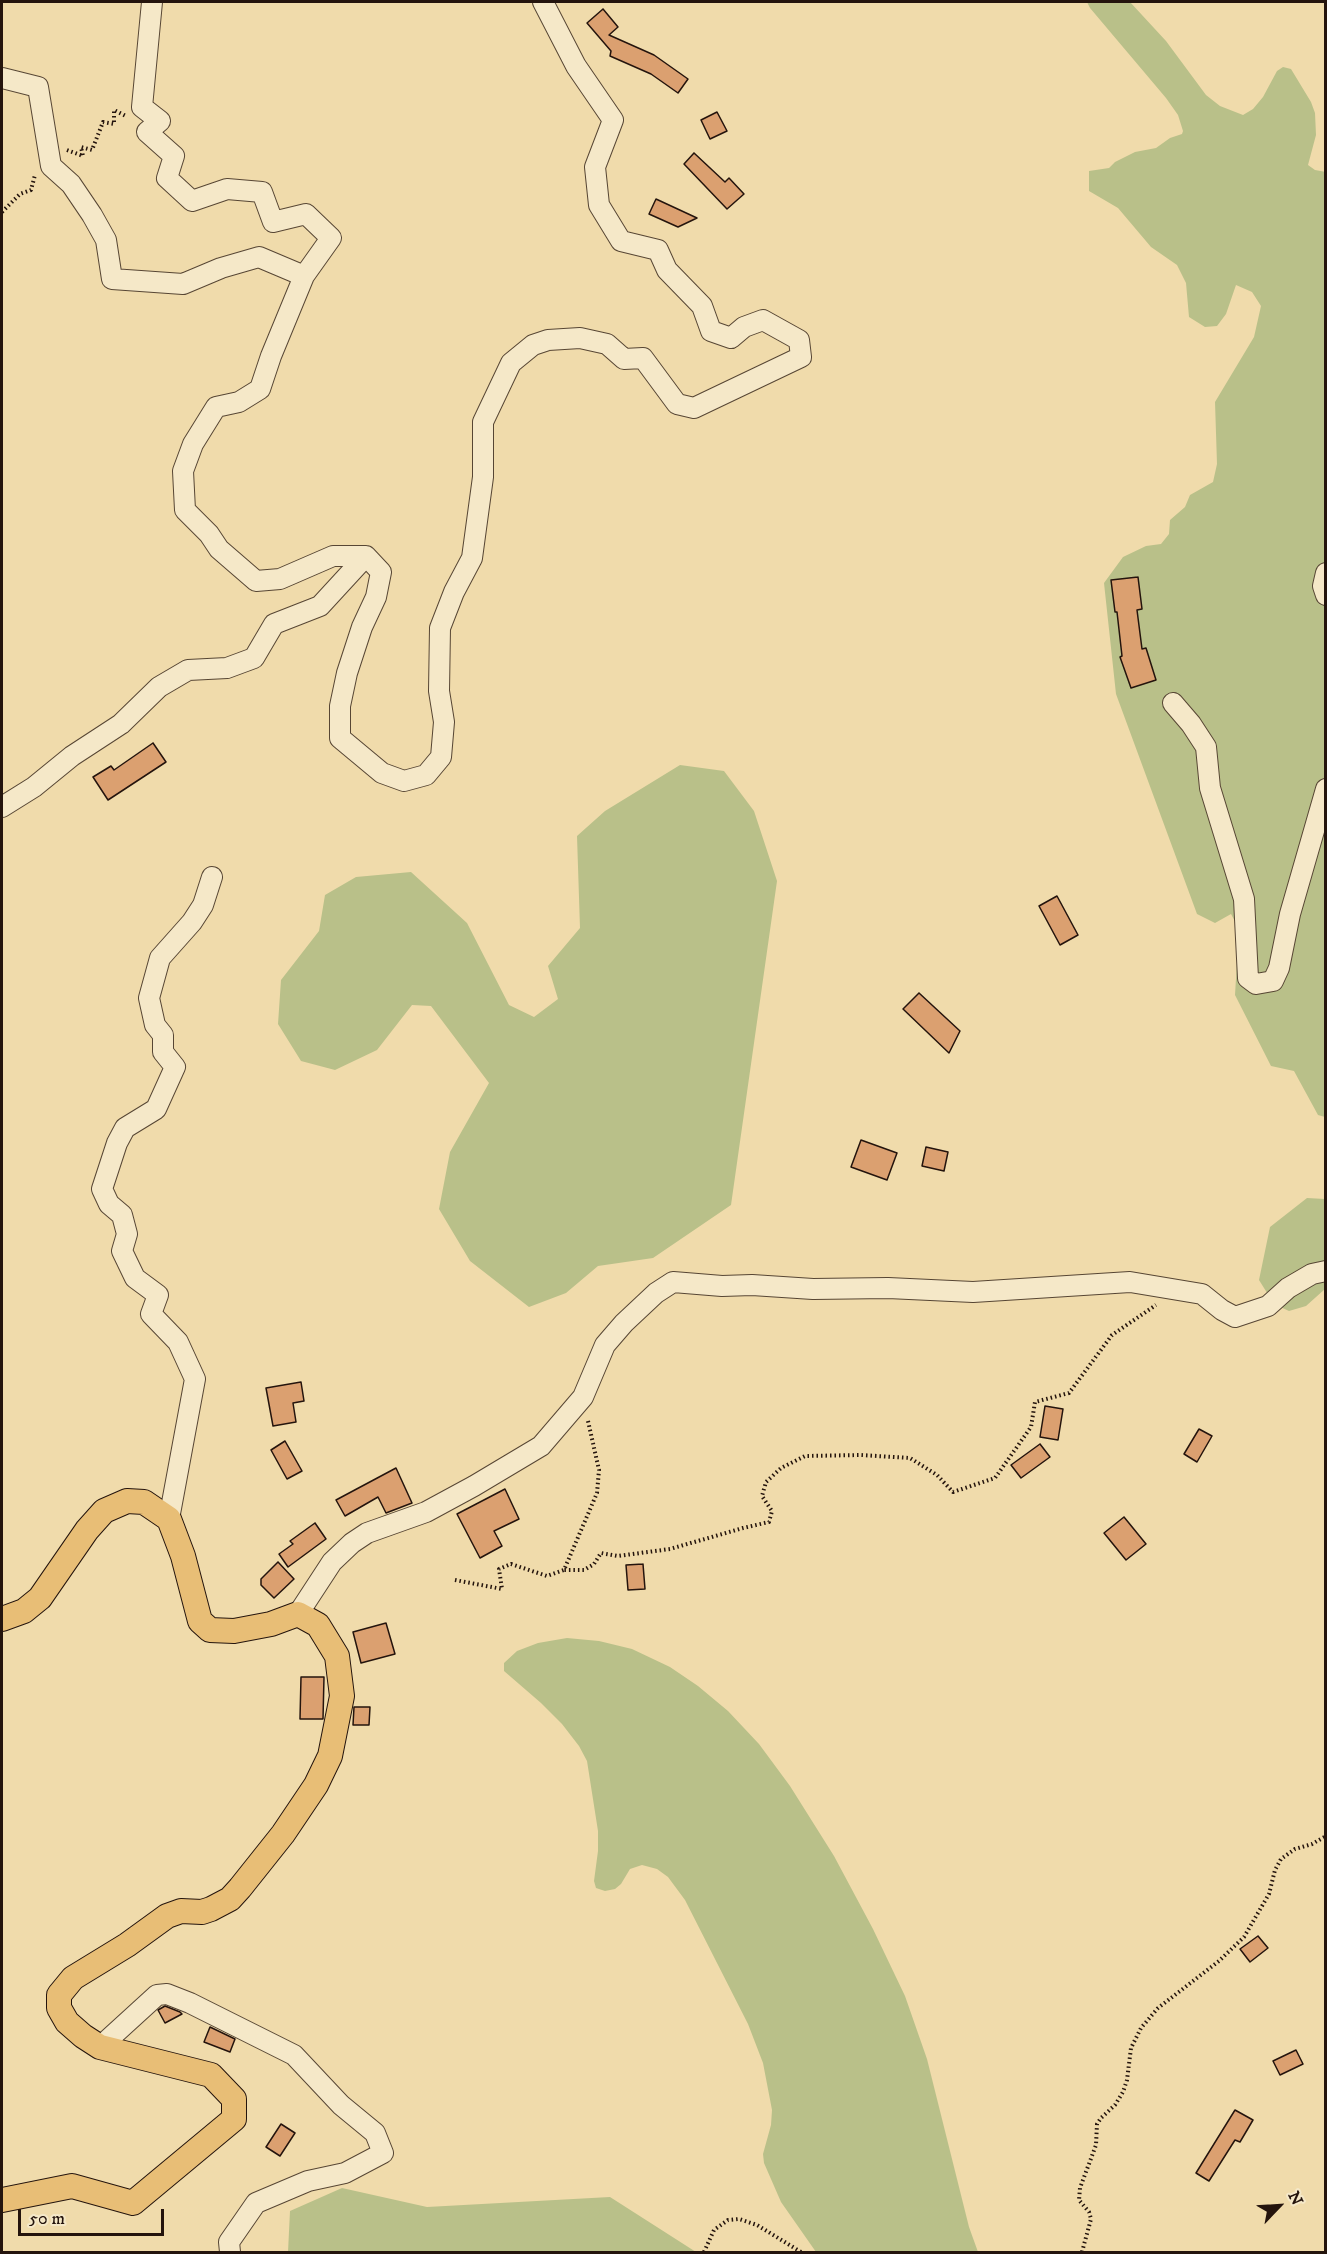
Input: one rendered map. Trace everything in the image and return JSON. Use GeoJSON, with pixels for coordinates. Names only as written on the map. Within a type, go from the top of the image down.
{"type":"FeatureCollection","features":[{"type":"Feature","properties":{"kind":"main road"},"geometry":{"type":"LineString","coordinates":[[2,1619],[24,1611],[40,1598],[87,1530],[104,1511],[127,1501],[144,1502],[169,1519],[183,1556],[200,1621],[210,1630],[234,1631],[271,1624],[298,1614],[318,1625],[337,1656],[342,1696],[330,1756],[306,1804],[261,1864],[230,1899],[202,1912],[181,1911],[167,1916],[127,1945],[73,1978],[59,1995],[59,2008],[68,2022],[100,2047],[211,2075],[234,2099],[234,2119],[133,2203],[72,2186],[2,2200]]}},
{"type":"Feature","properties":{"kind":"street"},"geometry":{"type":"LineString","coordinates":[[152,2],[142,107],[160,121],[147,132],[174,156],[167,178],[192,201],[227,189],[262,192],[273,222],[306,214],[331,238],[304,276],[260,389],[240,402],[216,407],[193,444],[183,471],[185,510],[209,534],[219,549],[256,581],[280,579],[333,556],[366,556],[381,572],[376,597],[362,627],[346,673],[340,706],[340,738],[382,773],[404,781],[426,775],[441,757],[444,722],[439,691],[441,628],[454,592],[472,558],[483,477],[483,422],[511,363],[532,345],[548,340],[580,338],[607,344],[624,359],[643,357],[677,404],[694,408],[801,357],[800,340],[763,320],[744,327],[731,338],[711,331],[702,306],[667,270],[658,250],[621,241],[599,205],[595,167],[613,120],[576,66],[543,2]]}},
{"type":"Feature","properties":{"kind":"street"},"geometry":{"type":"LineString","coordinates":[[2,78],[38,87],[51,166],[71,184],[106,240],[112,279],[183,284],[221,268],[259,257],[304,276]]}},
{"type":"Feature","properties":{"kind":"street"},"geometry":{"type":"LineString","coordinates":[[2,807],[34,787],[72,756],[121,724],[159,687],[188,670],[227,668],[254,658],[274,624],[320,606],[366,556]]}},
{"type":"Feature","properties":{"kind":"street"},"geometry":{"type":"LineString","coordinates":[[1326,573],[1323,586],[1326,595]]}},
{"type":"Feature","properties":{"kind":"street"},"geometry":{"type":"LineString","coordinates":[[1173,703],[1191,724],[1206,747],[1210,788],[1244,899],[1248,978],[1256,984],[1272,981],[1279,968],[1290,914],[1326,789]]}},
{"type":"Feature","properties":{"kind":"street"},"geometry":{"type":"LineString","coordinates":[[169,1519],[195,1379],[178,1342],[151,1314],[158,1294],[135,1278],[122,1251],[127,1234],[122,1215],[109,1204],[102,1189],[117,1143],[125,1128],[156,1109],[175,1067],[163,1052],[163,1035],[155,1025],[149,998],[160,958],[192,922],[203,905],[212,877]]}},
{"type":"Feature","properties":{"kind":"street"},"geometry":{"type":"LineString","coordinates":[[298,1614],[332,1562],[352,1543],[367,1533],[426,1512],[474,1486],[547,1439],[583,1397],[605,1345],[624,1323],[656,1293],[673,1282],[722,1287],[752,1285],[813,1290],[888,1288],[973,1292],[1130,1281],[1202,1294],[1235,1317],[1268,1306],[1288,1288],[1312,1274],[1326,1271]]}},
{"type":"Feature","properties":{"kind":"street"},"geometry":{"type":"LineString","coordinates":[[100,2047],[157,1995],[167,1994],[190,2003],[294,2055],[341,2105],[375,2133],[383,2153],[345,2173],[308,2181],[256,2203],[229,2242],[230,2253]]}},
{"type":"Feature","properties":{"kind":"path"},"geometry":{"type":"LineString","coordinates":[[2,212],[20,194],[31,190],[34,175],[41,176],[61,160],[63,149],[83,156],[81,147],[92,150],[103,122],[114,124],[114,110],[128,117],[128,106],[142,107]]}},
{"type":"Feature","properties":{"kind":"path"},"geometry":{"type":"LineString","coordinates":[[455,1580],[502,1589],[499,1569],[511,1564],[547,1576],[564,1570],[584,1570],[594,1564],[601,1552],[618,1556],[670,1549],[769,1522],[772,1511],[762,1496],[766,1482],[782,1468],[805,1456],[861,1455],[910,1458],[937,1475],[953,1492],[995,1478],[1031,1427],[1035,1402],[1069,1393],[1112,1335],[1179,1290]]}},
{"type":"Feature","properties":{"kind":"path"},"geometry":{"type":"LineString","coordinates":[[564,1570],[591,1510],[599,1482],[599,1470],[583,1397]]}},
{"type":"Feature","properties":{"kind":"path"},"geometry":{"type":"LineString","coordinates":[[1082,2253],[1091,2219],[1090,2214],[1079,2200],[1080,2188],[1096,2145],[1097,2124],[1115,2105],[1123,2092],[1131,2048],[1141,2028],[1158,2008],[1219,1961],[1244,1937],[1269,1894],[1275,1870],[1281,1858],[1295,1849],[1312,1844],[1326,1836]]}},
{"type":"Feature","properties":{"kind":"path"},"geometry":{"type":"LineString","coordinates":[[704,2253],[714,2230],[728,2220],[739,2219],[757,2225],[801,2253]]}},
{"type":"Feature","properties":{"kind":"green space"},"geometry":{"type":"Polygon","coordinates":[[[1087,2],[1130,2],[1166,41],[1206,95],[1220,106],[1243,115],[1253,109],[1263,97],[1277,71],[1283,67],[1291,69],[1315,113],[1316,135],[1308,165],[1315,170],[1326,172],[1325,1117],[1318,1115],[1294,1071],[1271,1066],[1235,995],[1239,929],[1231,914],[1215,923],[1197,914],[1116,694],[1104,583],[1123,557],[1146,546],[1161,544],[1169,534],[1170,520],[1185,507],[1190,495],[1213,482],[1217,464],[1215,402],[1254,337],[1261,306],[1252,292],[1236,285],[1226,314],[1217,326],[1205,327],[1189,317],[1186,283],[1177,265],[1151,247],[1118,208],[1089,191],[1089,171],[1109,168],[1115,162],[1135,152],[1156,148],[1170,138],[1182,134],[1183,131],[1178,115],[1166,98],[1087,2]]]}},
{"type":"Feature","properties":{"kind":"green space"},"geometry":{"type":"Polygon","coordinates":[[[680,765],[724,771],[754,811],[777,881],[731,1205],[653,1258],[598,1266],[566,1293],[529,1307],[470,1261],[439,1209],[450,1152],[489,1083],[431,1006],[412,1005],[377,1050],[335,1070],[301,1061],[278,1024],[281,980],[319,931],[325,895],[356,877],[411,872],[467,923],[509,1005],[534,1017],[558,999],[548,966],[580,928],[577,836],[605,811],[680,765]]]}},
{"type":"Feature","properties":{"kind":"green space"},"geometry":{"type":"Polygon","coordinates":[[[1307,1198],[1325,1199],[1325,1289],[1306,1306],[1289,1311],[1274,1304],[1259,1280],[1270,1227],[1307,1198]]]}},
{"type":"Feature","properties":{"kind":"green space"},"geometry":{"type":"Polygon","coordinates":[[[567,1638],[599,1641],[632,1649],[670,1667],[728,1711],[759,1744],[790,1786],[834,1856],[905,1996],[927,2059],[969,2227],[978,2252],[816,2252],[781,2202],[764,2163],[763,2154],[771,2125],[772,2110],[763,2063],[748,2024],[685,1900],[668,1877],[657,1869],[642,1865],[630,1869],[615,1889],[605,1891],[596,1888],[594,1881],[598,1831],[587,1761],[562,1724],[504,1671],[504,1663],[517,1651],[538,1643],[567,1638]]]}},
{"type":"Feature","properties":{"kind":"green space"},"geometry":{"type":"Polygon","coordinates":[[[342,2188],[427,2207],[610,2197],[696,2252],[288,2252],[290,2211],[342,2188]]]}},
{"type":"Feature","properties":{"kind":"building"},"geometry":{"type":"Polygon","coordinates":[[[603,9],[618,27],[609,35],[654,55],[688,79],[678,93],[651,74],[610,56],[611,51],[587,23],[603,9]]]}},
{"type":"Feature","properties":{"kind":"building"},"geometry":{"type":"Polygon","coordinates":[[[717,112],[727,131],[710,139],[701,120],[717,112]]]}},
{"type":"Feature","properties":{"kind":"building"},"geometry":{"type":"Polygon","coordinates":[[[694,153],[725,182],[729,178],[744,194],[727,209],[684,164],[694,153]]]}},
{"type":"Feature","properties":{"kind":"building"},"geometry":{"type":"Polygon","coordinates":[[[656,199],[697,218],[678,227],[649,214],[656,199]]]}},
{"type":"Feature","properties":{"kind":"building"},"geometry":{"type":"Polygon","coordinates":[[[1138,577],[1142,609],[1137,610],[1142,649],[1146,648],[1156,680],[1131,688],[1120,657],[1122,656],[1117,612],[1115,612],[1111,580],[1138,577]]]}},
{"type":"Feature","properties":{"kind":"building"},"geometry":{"type":"Polygon","coordinates":[[[153,743],[166,762],[108,800],[93,777],[111,766],[114,770],[153,743]]]}},
{"type":"Feature","properties":{"kind":"building"},"geometry":{"type":"Polygon","coordinates":[[[1057,896],[1078,935],[1060,945],[1039,906],[1057,896]]]}},
{"type":"Feature","properties":{"kind":"building"},"geometry":{"type":"Polygon","coordinates":[[[919,993],[960,1031],[949,1053],[903,1009],[919,993]]]}},
{"type":"Feature","properties":{"kind":"building"},"geometry":{"type":"Polygon","coordinates":[[[861,1140],[897,1153],[887,1180],[851,1167],[861,1140]]]}},
{"type":"Feature","properties":{"kind":"building"},"geometry":{"type":"Polygon","coordinates":[[[926,1147],[948,1152],[944,1171],[922,1166],[926,1147]]]}},
{"type":"Feature","properties":{"kind":"building"},"geometry":{"type":"Polygon","coordinates":[[[301,1382],[304,1401],[293,1403],[296,1422],[273,1426],[266,1388],[301,1382]]]}},
{"type":"Feature","properties":{"kind":"building"},"geometry":{"type":"Polygon","coordinates":[[[1045,1406],[1063,1409],[1058,1440],[1040,1437],[1045,1406]]]}},
{"type":"Feature","properties":{"kind":"building"},"geometry":{"type":"Polygon","coordinates":[[[1199,1429],[1212,1436],[1197,1462],[1184,1454],[1199,1429]]]}},
{"type":"Feature","properties":{"kind":"building"},"geometry":{"type":"Polygon","coordinates":[[[285,1441],[302,1471],[287,1479],[271,1450],[285,1441]]]}},
{"type":"Feature","properties":{"kind":"building"},"geometry":{"type":"Polygon","coordinates":[[[1040,1444],[1050,1457],[1021,1478],[1011,1465],[1040,1444]]]}},
{"type":"Feature","properties":{"kind":"building"},"geometry":{"type":"Polygon","coordinates":[[[396,1468],[412,1503],[386,1513],[378,1497],[345,1516],[336,1500],[396,1468]]]}},
{"type":"Feature","properties":{"kind":"building"},"geometry":{"type":"Polygon","coordinates":[[[505,1489],[519,1519],[494,1531],[502,1546],[480,1558],[457,1514],[505,1489]]]}},
{"type":"Feature","properties":{"kind":"building"},"geometry":{"type":"Polygon","coordinates":[[[1124,1517],[1146,1544],[1126,1560],[1104,1533],[1124,1517]]]}},
{"type":"Feature","properties":{"kind":"building"},"geometry":{"type":"Polygon","coordinates":[[[315,1523],[326,1539],[288,1567],[279,1554],[293,1544],[290,1541],[315,1523]]]}},
{"type":"Feature","properties":{"kind":"building"},"geometry":{"type":"Polygon","coordinates":[[[278,1562],[294,1579],[274,1598],[261,1585],[261,1579],[278,1562]]]}},
{"type":"Feature","properties":{"kind":"building"},"geometry":{"type":"Polygon","coordinates":[[[643,1564],[645,1589],[628,1590],[626,1565],[643,1564]]]}},
{"type":"Feature","properties":{"kind":"building"},"geometry":{"type":"Polygon","coordinates":[[[386,1623],[395,1654],[361,1663],[353,1632],[386,1623]]]}},
{"type":"Feature","properties":{"kind":"building"},"geometry":{"type":"Polygon","coordinates":[[[301,1677],[324,1677],[323,1719],[300,1719],[301,1677]]]}},
{"type":"Feature","properties":{"kind":"building"},"geometry":{"type":"Polygon","coordinates":[[[354,1707],[370,1707],[369,1725],[353,1725],[354,1707]]]}},
{"type":"Feature","properties":{"kind":"building"},"geometry":{"type":"Polygon","coordinates":[[[1258,1936],[1268,1948],[1250,1962],[1240,1949],[1258,1936]]]}},
{"type":"Feature","properties":{"kind":"building"},"geometry":{"type":"Polygon","coordinates":[[[165,2006],[182,2014],[165,2023],[158,2010],[165,2006]]]}},
{"type":"Feature","properties":{"kind":"building"},"geometry":{"type":"Polygon","coordinates":[[[210,2027],[235,2039],[230,2052],[204,2042],[210,2027]]]}},
{"type":"Feature","properties":{"kind":"building"},"geometry":{"type":"Polygon","coordinates":[[[1296,2050],[1303,2064],[1280,2075],[1273,2061],[1296,2050]]]}},
{"type":"Feature","properties":{"kind":"building"},"geometry":{"type":"Polygon","coordinates":[[[1235,2110],[1253,2120],[1240,2142],[1235,2140],[1209,2181],[1196,2173],[1235,2110]]]}},
{"type":"Feature","properties":{"kind":"building"},"geometry":{"type":"Polygon","coordinates":[[[281,2124],[295,2133],[280,2156],[266,2147],[281,2124]]]}}]}
